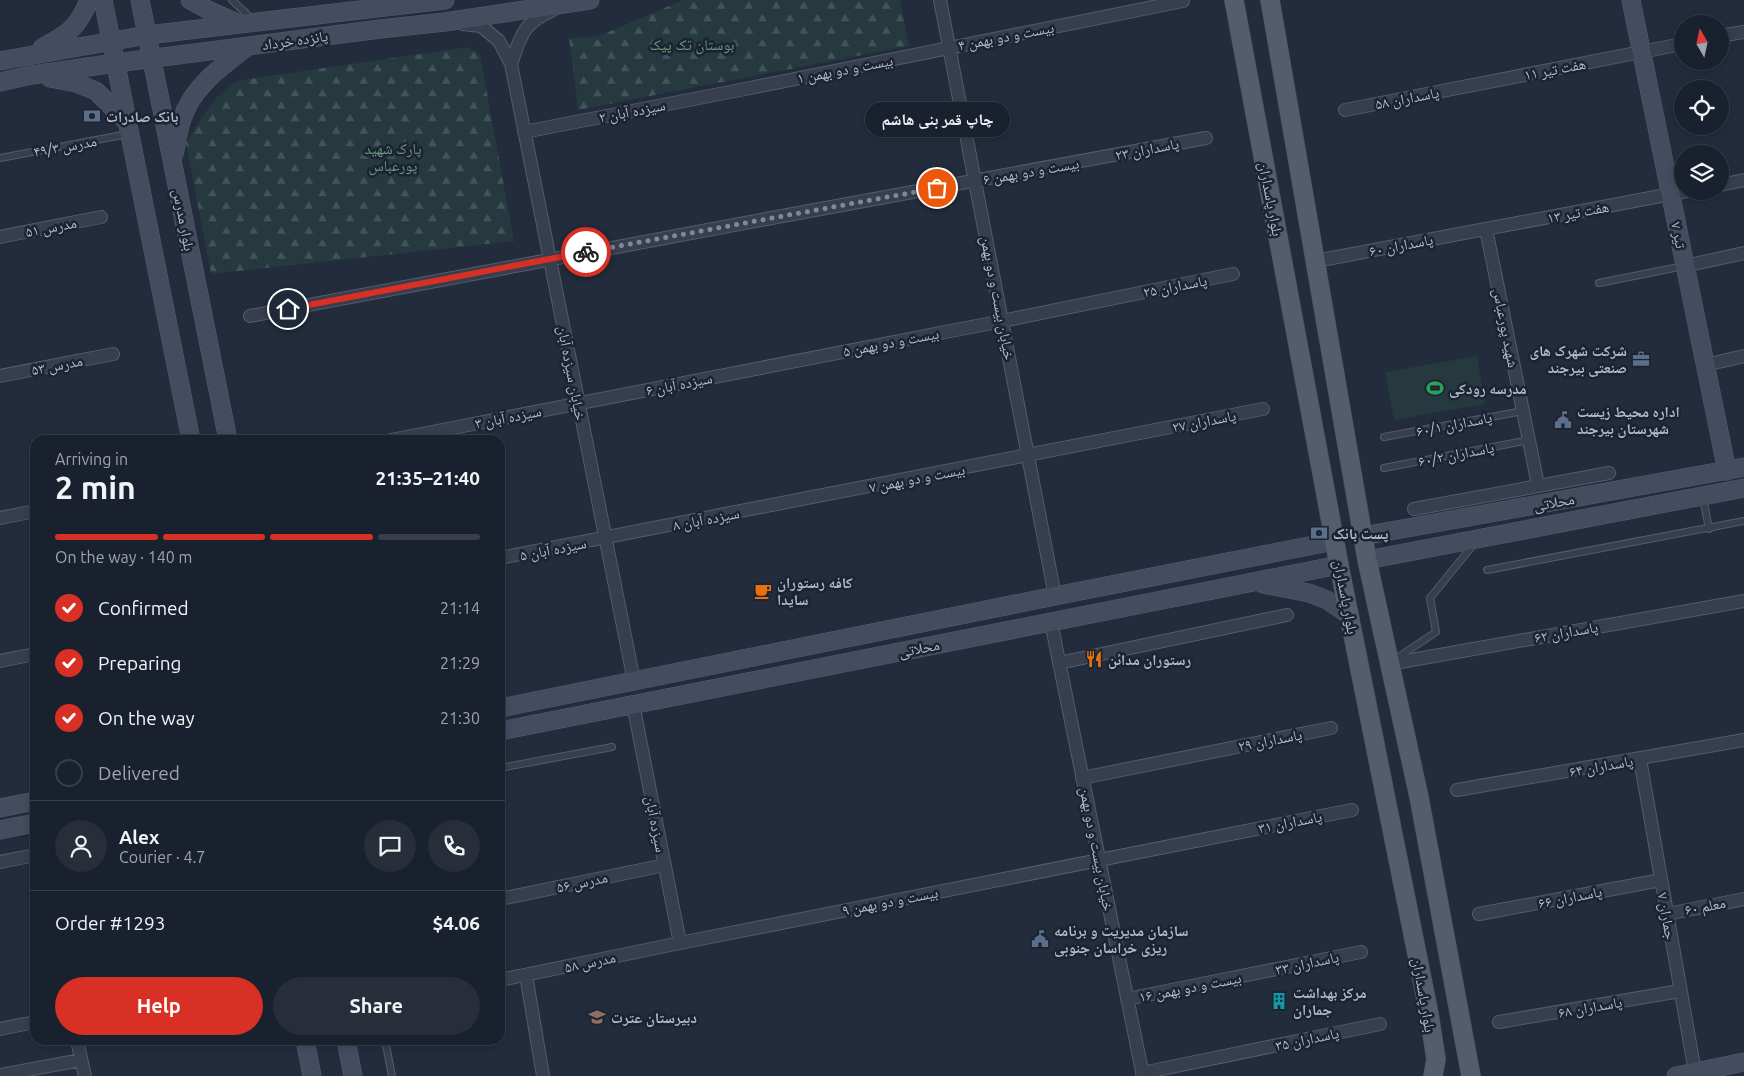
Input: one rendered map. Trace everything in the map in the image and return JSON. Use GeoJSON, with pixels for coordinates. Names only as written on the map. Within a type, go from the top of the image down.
{"type":"FeatureCollection","features":[{"type":"Feature","properties":{"kind":"main road"},"geometry":{"type":"LineString","coordinates":[[28,55],[66,35],[82,17],[89,0]]}},
{"type":"Feature","properties":{"kind":"main road"},"geometry":{"type":"LineString","coordinates":[[103,0],[190,435]]}},
{"type":"Feature","properties":{"kind":"main road","name":"بلوار مدرس"},"geometry":{"type":"LineString","coordinates":[[140,0],[227,435]]}},
{"type":"Feature","properties":{"kind":"main road"},"geometry":{"type":"LineString","coordinates":[[190,0],[210,12],[248,24]]}},
{"type":"Feature","properties":{"kind":"main road","name":"پانزده خرداد"},"geometry":{"type":"LineString","coordinates":[[0,61],[111,40],[445,0]]}},
{"type":"Feature","properties":{"kind":"main road","name":"پانزده خرداد"},"geometry":{"type":"LineString","coordinates":[[0,82],[32,75],[116,63],[445,22],[590,0]]}},
{"type":"Feature","properties":{"kind":"main road","name":"بلوار پاسداران"},"geometry":{"type":"LineString","coordinates":[[1234,0],[1334,542],[1429,1014],[1436,1059],[1433,1076]]}},
{"type":"Feature","properties":{"kind":"main road","name":"بلوار پاسداران"},"geometry":{"type":"LineString","coordinates":[[1270,0],[1367,560],[1419,797],[1471,1076]]}},
{"type":"Feature","properties":{"kind":"main road","name":"۷ تیر"},"geometry":{"type":"LineString","coordinates":[[1631,0],[1641,52],[1674,174]]}},
{"type":"Feature","properties":{"kind":"main road"},"geometry":{"type":"LineString","coordinates":[[374,10],[377,29]]}},
{"type":"Feature","properties":{"kind":"main road"},"geometry":{"type":"LineString","coordinates":[[172,161],[182,118],[193,95],[214,73],[247,47]]}},
{"type":"Feature","properties":{"kind":"main road"},"geometry":{"type":"LineString","coordinates":[[32,75],[76,83],[96,91],[128,128]]}},
{"type":"Feature","properties":{"kind":"main road","name":"۷ تیر"},"geometry":{"type":"LineString","coordinates":[[1680,200],[1685,266],[1705,365],[1735,469]]}},
{"type":"Feature","properties":{"kind":"main road","name":"محلاتی"},"geometry":{"type":"LineString","coordinates":[[1363,536],[1735,469]]}},
{"type":"Feature","properties":{"kind":"main road","name":"محلاتی"},"geometry":{"type":"LineString","coordinates":[[1367,560],[1744,488]]}},
{"type":"Feature","properties":{"kind":"main road"},"geometry":{"type":"LineString","coordinates":[[1334,542],[1363,536]]}},
{"type":"Feature","properties":{"kind":"main road","name":"محلاتی"},"geometry":{"type":"LineString","coordinates":[[505,707],[1334,542]]}},
{"type":"Feature","properties":{"kind":"main road"},"geometry":{"type":"LineString","coordinates":[[1339,565],[1367,560]]}},
{"type":"Feature","properties":{"kind":"main road","name":"محلاتی"},"geometry":{"type":"LineString","coordinates":[[505,730],[1339,565]]}},
{"type":"Feature","properties":{"kind":"main road"},"geometry":{"type":"LineString","coordinates":[[1256,582],[1309,593],[1327,600],[1349,615]]}},
{"type":"Feature","properties":{"kind":"main road"},"geometry":{"type":"LineString","coordinates":[[0,808],[30,802]]}},
{"type":"Feature","properties":{"kind":"main road"},"geometry":{"type":"LineString","coordinates":[[0,830],[30,824]]}},
{"type":"Feature","properties":{"kind":"main road"},"geometry":{"type":"LineString","coordinates":[[306,1045],[312,1076]]}},
{"type":"Feature","properties":{"kind":"main road"},"geometry":{"type":"LineString","coordinates":[[347,1045],[353,1076]]}},
{"type":"Feature","properties":{"kind":"main road"},"geometry":{"type":"LineString","coordinates":[[1676,1076],[1744,1062]]}},
{"type":"Feature","properties":{"kind":"street","name":"خیابان بیست و دو بهمن"},"geometry":{"type":"LineString","coordinates":[[940,0],[1055,596]]}},
{"type":"Feature","properties":{"kind":"street","name":"بیست و دو بهمن ۴"},"geometry":{"type":"LineString","coordinates":[[949,48],[1183,1]]}},
{"type":"Feature","properties":{"kind":"street","name":"خیابان سیزده آبان"},"geometry":{"type":"LineString","coordinates":[[511,64],[521,35],[536,18],[566,4]]}},
{"type":"Feature","properties":{"kind":"street","name":"خیابان سیزده آبان"},"geometry":{"type":"LineString","coordinates":[[445,22],[481,26],[499,41],[511,64],[634,681]]}},
{"type":"Feature","properties":{"kind":"street"},"geometry":{"type":"LineString","coordinates":[[1729,34],[1744,32]]}},
{"type":"Feature","properties":{"kind":"street","name":"هفت تیر ۱۱"},"geometry":{"type":"LineString","coordinates":[[1468,86],[1674,46]]}},
{"type":"Feature","properties":{"kind":"street","name":"بیست و دو بهمن ۱"},"geometry":{"type":"LineString","coordinates":[[740,90],[949,48]]}},
{"type":"Feature","properties":{"kind":"street","name":"پاسداران ۵۸"},"geometry":{"type":"LineString","coordinates":[[1345,110],[1468,86]]}},
{"type":"Feature","properties":{"kind":"street","name":"سیزده آبان ۲"},"geometry":{"type":"LineString","coordinates":[[524,132],[740,90]]}},
{"type":"Feature","properties":{"kind":"street","name":"پاسداران ۲۳"},"geometry":{"type":"LineString","coordinates":[[1088,160],[1206,138]]}},
{"type":"Feature","properties":{"kind":"street","name":"بیست و دو بهمن ۶"},"geometry":{"type":"LineString","coordinates":[[250,316],[1088,160]]}},
{"type":"Feature","properties":{"kind":"street"},"geometry":{"type":"LineString","coordinates":[[1729,183],[1744,180]]}},
{"type":"Feature","properties":{"kind":"street","name":"هفت تیر ۱۳"},"geometry":{"type":"LineString","coordinates":[[1486,229],[1674,194]]}},
{"type":"Feature","properties":{"kind":"street","name":"مدرس ۵۱"},"geometry":{"type":"LineString","coordinates":[[0,237],[101,217]]}},
{"type":"Feature","properties":{"kind":"street","name":"پاسداران ۶۰"},"geometry":{"type":"LineString","coordinates":[[1316,261],[1486,229]]}},
{"type":"Feature","properties":{"kind":"street","name":"شهید پورعباس"},"geometry":{"type":"LineString","coordinates":[[1486,229],[1538,485]]}},
{"type":"Feature","properties":{"kind":"street"},"geometry":{"type":"LineString","coordinates":[[1685,266],[1744,254]]}},
{"type":"Feature","properties":{"kind":"street","name":"پاسداران ۲۵"},"geometry":{"type":"LineString","coordinates":[[1002,321],[1234,274]]}},
{"type":"Feature","properties":{"kind":"street","name":"بیست و دو بهمن ۵"},"geometry":{"type":"LineString","coordinates":[[780,364],[1002,321]]}},
{"type":"Feature","properties":{"kind":"street","name":"مدرس ۵۳"},"geometry":{"type":"LineString","coordinates":[[0,376],[113,354]]}},
{"type":"Feature","properties":{"kind":"street"},"geometry":{"type":"LineString","coordinates":[[1705,365],[1744,356]]}},
{"type":"Feature","properties":{"kind":"street","name":"سیزده آبان ۶"},"geometry":{"type":"LineString","coordinates":[[578,403],[780,364]]}},
{"type":"Feature","properties":{"kind":"street","name":"سیزده آبان ۳"},"geometry":{"type":"LineString","coordinates":[[418,435],[578,403]]}},
{"type":"Feature","properties":{"kind":"street","name":"پاسداران ۲۷"},"geometry":{"type":"LineString","coordinates":[[1028,456],[1263,409]]}},
{"type":"Feature","properties":{"kind":"street","name":"بیست و دو بهمن ۷"},"geometry":{"type":"LineString","coordinates":[[806,499],[1028,456]]}},
{"type":"Feature","properties":{"kind":"street"},"geometry":{"type":"LineString","coordinates":[[1414,509],[1609,473]]}},
{"type":"Feature","properties":{"kind":"street","name":"سیزده آبان ۸"},"geometry":{"type":"LineString","coordinates":[[605,539],[806,499]]}},
{"type":"Feature","properties":{"kind":"street"},"geometry":{"type":"LineString","coordinates":[[0,518],[30,512]]}},
{"type":"Feature","properties":{"kind":"street","name":"سیزده آبان ۵"},"geometry":{"type":"LineString","coordinates":[[505,557],[605,539]]}},
{"type":"Feature","properties":{"kind":"street","name":"پاسداران ۶۲"},"geometry":{"type":"LineString","coordinates":[[1389,664],[1744,601]]}},
{"type":"Feature","properties":{"kind":"street"},"geometry":{"type":"LineString","coordinates":[[1059,663],[1288,615]]}},
{"type":"Feature","properties":{"kind":"street","name":"خیابان بیست و دو بهمن"},"geometry":{"type":"LineString","coordinates":[[1051,622],[1143,1075]]}},
{"type":"Feature","properties":{"kind":"street"},"geometry":{"type":"LineString","coordinates":[[0,661],[30,655]]}},
{"type":"Feature","properties":{"kind":"street","name":"سیزده آبان"},"geometry":{"type":"LineString","coordinates":[[633,704],[680,943]]}},
{"type":"Feature","properties":{"kind":"street","name":"پاسداران ۲۹"},"geometry":{"type":"LineString","coordinates":[[1082,778],[1331,728]]}},
{"type":"Feature","properties":{"kind":"street","name":"پاسداران ۶۴"},"geometry":{"type":"LineString","coordinates":[[1457,790],[1744,740]]}},
{"type":"Feature","properties":{"kind":"street","name":"جماران ۷"},"geometry":{"type":"LineString","coordinates":[[1640,759],[1695,1072]]}},
{"type":"Feature","properties":{"kind":"street","name":"پاسداران ۳۱"},"geometry":{"type":"LineString","coordinates":[[1099,859],[1352,810]]}},
{"type":"Feature","properties":{"kind":"street"},"geometry":{"type":"LineString","coordinates":[[0,862],[30,856]]}},
{"type":"Feature","properties":{"kind":"street","name":"بیست و دو بهمن ۹"},"geometry":{"type":"LineString","coordinates":[[680,943],[1099,859]]}},
{"type":"Feature","properties":{"kind":"street","name":"مدرس ۵۶"},"geometry":{"type":"LineString","coordinates":[[505,898],[665,865]]}},
{"type":"Feature","properties":{"kind":"street","name":"پاسداران ۶۶"},"geometry":{"type":"LineString","coordinates":[[1479,914],[1661,880]]}},
{"type":"Feature","properties":{"kind":"street","name":"معلم ۶۰"},"geometry":{"type":"LineString","coordinates":[[1667,914],[1744,898]]}},
{"type":"Feature","properties":{"kind":"street","name":"مدرس ۵۸"},"geometry":{"type":"LineString","coordinates":[[505,979],[680,943]]}},
{"type":"Feature","properties":{"kind":"street","name":"پاسداران ۳۳"},"geometry":{"type":"LineString","coordinates":[[1253,974],[1361,952]]}},
{"type":"Feature","properties":{"kind":"street","name":"بیست و دو بهمن ۱۶"},"geometry":{"type":"LineString","coordinates":[[1127,1000],[1253,974]]}},
{"type":"Feature","properties":{"kind":"street"},"geometry":{"type":"LineString","coordinates":[[526,975],[543,1076]]}},
{"type":"Feature","properties":{"kind":"street","name":"پاسداران ۶۸"},"geometry":{"type":"LineString","coordinates":[[1500,1022],[1680,991]]}},
{"type":"Feature","properties":{"kind":"street"},"geometry":{"type":"LineString","coordinates":[[0,1029],[30,1023]]}},
{"type":"Feature","properties":{"kind":"street","name":"پاسداران ۳۵"},"geometry":{"type":"LineString","coordinates":[[1143,1075],[1380,1024]]}},
{"type":"Feature","properties":{"kind":"street"},"geometry":{"type":"LineString","coordinates":[[78,1045],[84,1076]]}},
{"type":"Feature","properties":{"kind":"street"},"geometry":{"type":"LineString","coordinates":[[0,1075],[81,1060]]}},
{"type":"Feature","properties":{"kind":"lane"},"geometry":{"type":"LineString","coordinates":[[232,0],[248,24]]}},
{"type":"Feature","properties":{"kind":"lane","name":"مدرس ۴۹/۳"},"geometry":{"type":"LineString","coordinates":[[0,158],[128,128]]}},
{"type":"Feature","properties":{"kind":"lane"},"geometry":{"type":"LineString","coordinates":[[1599,283],[1685,266]]}},
{"type":"Feature","properties":{"kind":"lane","name":"پاسداران ۶۰/۱"},"geometry":{"type":"LineString","coordinates":[[1384,437],[1523,411]]}},
{"type":"Feature","properties":{"kind":"lane","name":"پاسداران ۶۰/۲"},"geometry":{"type":"LineString","coordinates":[[1384,468],[1529,440]]}},
{"type":"Feature","properties":{"kind":"lane"},"geometry":{"type":"LineString","coordinates":[[1703,496],[1709,529]]}},
{"type":"Feature","properties":{"kind":"lane"},"geometry":{"type":"LineString","coordinates":[[1486,570],[1744,521]]}},
{"type":"Feature","properties":{"kind":"lane"},"geometry":{"type":"LineString","coordinates":[[1389,664],[1436,632],[1430,598],[1480,538]]}},
{"type":"Feature","properties":{"kind":"lane"},"geometry":{"type":"LineString","coordinates":[[505,767],[612,746]]}},
{"type":"Feature","properties":{"kind":"lane"},"geometry":{"type":"LineString","coordinates":[[386,1045],[392,1076]]}},
{"type":"Feature","properties":{"kind":"green space","name":"بوستان تک پیک"},"geometry":{"type":"Polygon","coordinates":[[[683,0],[900,0],[909,46],[578,110],[569,38],[599,36],[683,0]]]}},
{"type":"Feature","properties":{"kind":"green space","name":"پارک شهید پورعباس"},"geometry":{"type":"Polygon","coordinates":[[[468,47],[480,55],[514,241],[211,274],[186,143],[217,97],[236,81],[468,47]]]}},
{"type":"Feature","properties":{"kind":"green space","name":"مدرسه رودکی"},"geometry":{"type":"Polygon","coordinates":[[[1477,356],[1485,404],[1394,420],[1385,372],[1477,356]]]}},
{"type":"Feature","properties":{"kind":"way so far"},"geometry":{"type":"LineString","coordinates":[[586,252],[937,188]]}},
{"type":"Feature","properties":{"kind":"place","name":"بانک صادرات"},"geometry":{"type":"Point","coordinates":[92,116]}},
{"type":"Feature","properties":{"kind":"place","name":"چاپ قمر بنی هاشم"},"geometry":{"type":"Point","coordinates":[937,188]}},
{"type":"Feature","properties":{"kind":"place","name":"شرکت شهرک های صنعتی بیرجند"},"geometry":{"type":"Point","coordinates":[1641,359]}},
{"type":"Feature","properties":{"kind":"place","name":"مدرسه رودکی"},"geometry":{"type":"Point","coordinates":[1435,388]}},
{"type":"Feature","properties":{"kind":"place","name":"اداره محیط زیست شهرستان بیرجند"},"geometry":{"type":"Point","coordinates":[1563,420]}},
{"type":"Feature","properties":{"kind":"place","name":"پست بانک"},"geometry":{"type":"Point","coordinates":[1319,533]}},
{"type":"Feature","properties":{"kind":"place","name":"کافه رستوران سایدا"},"geometry":{"type":"Point","coordinates":[763,591]}},
{"type":"Feature","properties":{"kind":"place","name":"رستوران مدائن"},"geometry":{"type":"Point","coordinates":[1094,659]}},
{"type":"Feature","properties":{"kind":"place","name":"سازمان مدیریت و برنامه ریزی خراسان جنوبی"},"geometry":{"type":"Point","coordinates":[1040,939]}},
{"type":"Feature","properties":{"kind":"place","name":"مرکز بهداشت جماران"},"geometry":{"type":"Point","coordinates":[1279,1001]}},
{"type":"Feature","properties":{"kind":"place","name":"دبیرستان عترت"},"geometry":{"type":"Point","coordinates":[597,1017]}},
{"type":"Feature","properties":{"kind":"route"},"geometry":{"type":"LineString","coordinates":[[288,309],[586,252]]}}]}
